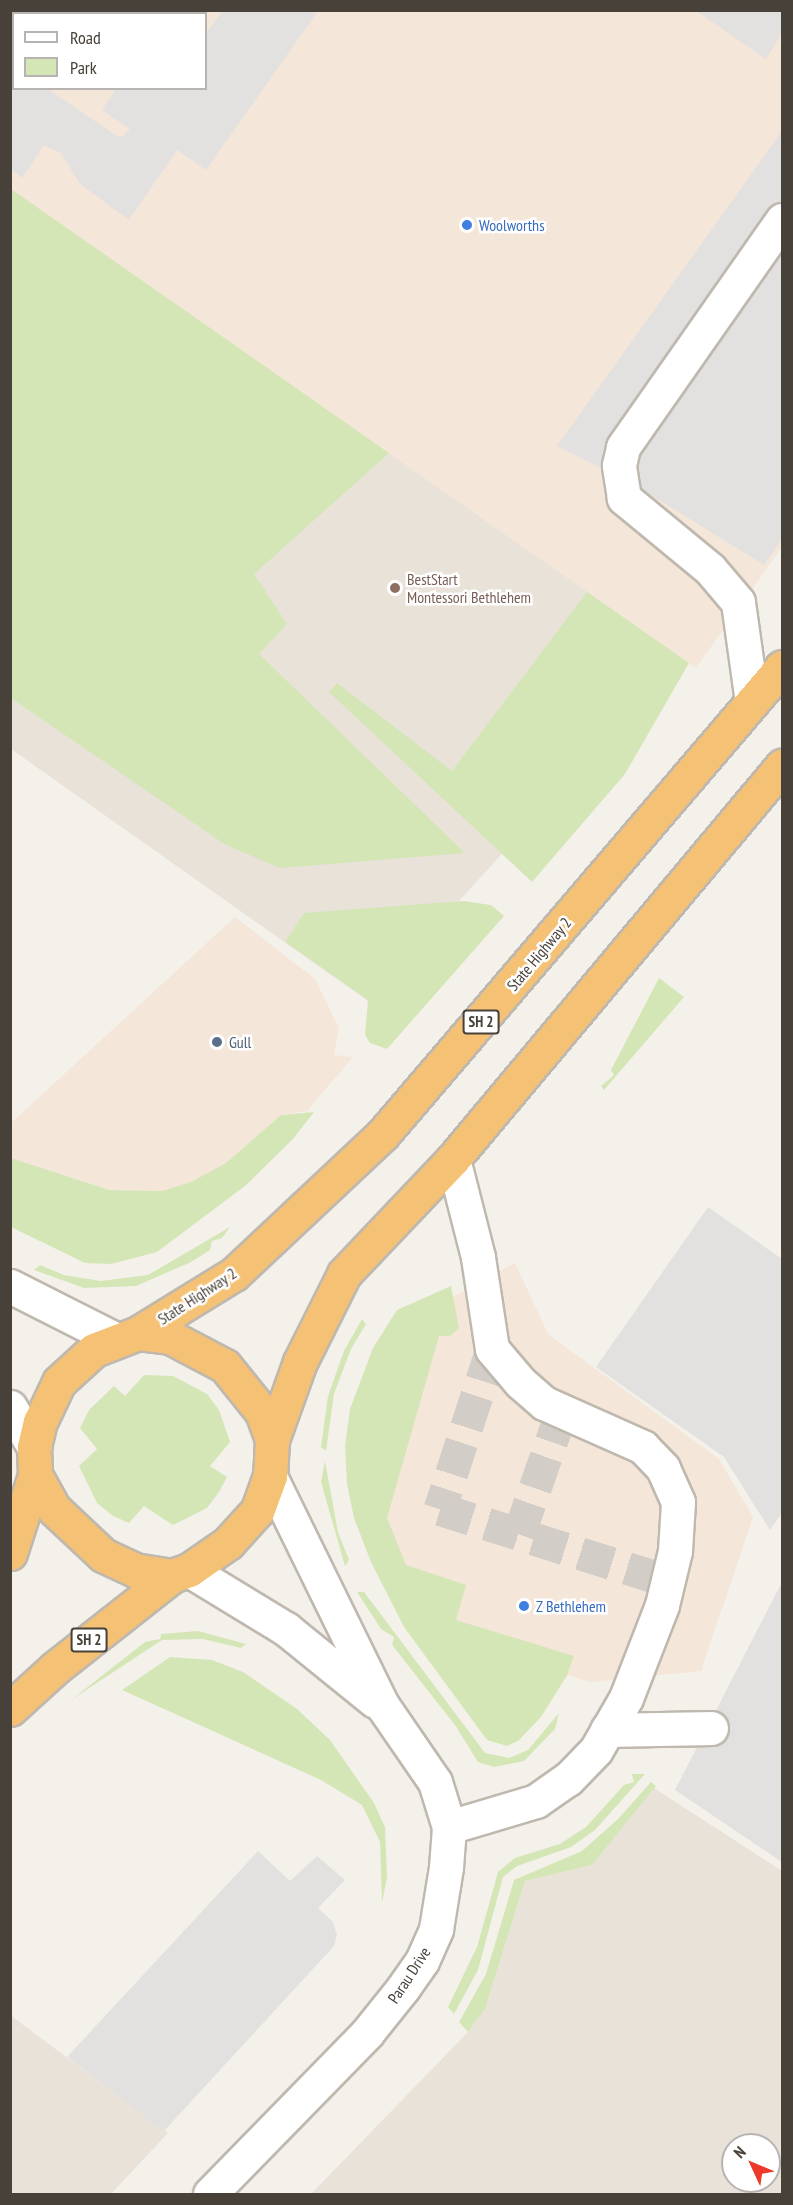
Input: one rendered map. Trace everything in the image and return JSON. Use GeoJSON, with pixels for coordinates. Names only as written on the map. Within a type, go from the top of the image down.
{"type":"FeatureCollection","features":[{"type":"Feature","properties":{"kind":"highway","name":"State Highway 2"},"geometry":{"type":"LineString","coordinates":[[126,1336],[182,1310],[234,1274],[383,1134],[783,667]]}},
{"type":"Feature","properties":{"kind":"highway","name":"SH 2"},"geometry":{"type":"LineString","coordinates":[[10,1709],[55,1668],[181,1573],[228,1543],[257,1511],[270,1476],[272,1440],[296,1371],[324,1307],[344,1274],[453,1159],[783,766]]}},
{"type":"Feature","properties":{"kind":"highway"},"geometry":{"type":"LineString","coordinates":[[126,1336],[170,1337],[225,1366],[262,1412],[272,1440]]}},
{"type":"Feature","properties":{"kind":"highway","name":"SH 2"},"geometry":{"type":"LineString","coordinates":[[10,1553],[48,1402],[59,1382],[75,1365],[126,1336]]}},
{"type":"Feature","properties":{"kind":"highway"},"geometry":{"type":"LineString","coordinates":[[35,1461],[54,1509],[103,1555],[135,1570],[181,1573]]}},
{"type":"Feature","properties":{"kind":"street"},"geometry":{"type":"LineString","coordinates":[[752,702],[741,610],[733,594],[710,569],[624,498],[619,465],[623,447],[783,220]]}},
{"type":"Feature","properties":{"kind":"street"},"geometry":{"type":"LineString","coordinates":[[449,1827],[536,1802],[586,1763],[626,1698],[662,1605],[675,1551],[678,1502],[663,1468],[643,1447],[544,1403],[520,1382],[492,1349],[482,1277],[453,1159]]}},
{"type":"Feature","properties":{"kind":"street"},"geometry":{"type":"LineString","coordinates":[[10,1286],[126,1336]]}},
{"type":"Feature","properties":{"kind":"street"},"geometry":{"type":"LineString","coordinates":[[10,1407],[35,1461]]}},
{"type":"Feature","properties":{"kind":"street","name":"Parau Drive"},"geometry":{"type":"LineString","coordinates":[[210,2194],[367,2033],[422,1961],[440,1915],[449,1827],[435,1782],[382,1705],[270,1476]]}},
{"type":"Feature","properties":{"kind":"street","name":"Parau Drive"},"geometry":{"type":"LineString","coordinates":[[181,1573],[286,1629],[382,1705]]}},
{"type":"Feature","properties":{"kind":"street"},"geometry":{"type":"LineString","coordinates":[[607,1730],[711,1728]]}},
{"type":"Feature","properties":{"kind":"shaded area"},"geometry":{"type":"Polygon","coordinates":[[[223,10],[318,11],[206,170],[177,150],[129,220],[80,184],[61,153],[44,145],[22,178],[11,169],[11,63],[12,90],[49,90],[117,136],[123,136],[130,129],[102,110],[115,90],[207,90],[207,32],[223,10]]]}},
{"type":"Feature","properties":{"kind":"shaded area"},"geometry":{"type":"Polygon","coordinates":[[[11,11],[782,11],[782,547],[696,668],[11,189],[11,11]]]}},
{"type":"Feature","properties":{"kind":"shaded area"},"geometry":{"type":"Polygon","coordinates":[[[696,11],[782,11],[782,33],[766,59],[696,11]]]}},
{"type":"Feature","properties":{"kind":"shaded area"},"geometry":{"type":"Polygon","coordinates":[[[782,131],[782,539],[764,565],[638,487],[557,446],[782,131]]]}},
{"type":"Feature","properties":{"kind":"shaded area"},"geometry":{"type":"Polygon","coordinates":[[[11,189],[681,657],[368,1001],[11,749],[11,189]]]}},
{"type":"Feature","properties":{"kind":"shaded area","name":"Gull"},"geometry":{"type":"Polygon","coordinates":[[[235,917],[315,979],[339,1028],[334,1055],[353,1057],[307,1111],[281,1115],[226,1163],[191,1182],[162,1191],[109,1190],[11,1158],[11,1123],[235,917]]]}},
{"type":"Feature","properties":{"kind":"shaded area"},"geometry":{"type":"Polygon","coordinates":[[[708,1207],[782,1259],[782,1513],[770,1530],[724,1457],[596,1367],[708,1207]]]}},
{"type":"Feature","properties":{"kind":"shaded area","name":"Z Bethlehem"},"geometry":{"type":"Polygon","coordinates":[[[515,1263],[548,1334],[719,1459],[753,1517],[701,1671],[590,1682],[568,1675],[545,1710],[400,1606],[364,1516],[419,1334],[454,1296],[515,1263]]]}},
{"type":"Feature","properties":{"kind":"shaded area"},"geometry":{"type":"Polygon","coordinates":[[[782,1582],[782,1862],[675,1790],[782,1582]]]}},
{"type":"Feature","properties":{"kind":"shaded area"},"geometry":{"type":"Polygon","coordinates":[[[654,1788],[782,1871],[782,2194],[311,2194],[468,2032],[485,2009],[525,1881],[592,1865],[654,1788]]]}},
{"type":"Feature","properties":{"kind":"shaded area"},"geometry":{"type":"Polygon","coordinates":[[[258,1851],[290,1881],[317,1856],[345,1880],[318,1908],[333,1922],[337,1935],[334,1946],[164,2131],[67,2057],[258,1851]]]}},
{"type":"Feature","properties":{"kind":"shaded area"},"geometry":{"type":"Polygon","coordinates":[[[10,2015],[168,2133],[111,2194],[11,2194],[10,2015]]]}},
{"type":"Feature","properties":{"kind":"green space"},"geometry":{"type":"Polygon","coordinates":[[[11,189],[389,453],[254,574],[287,624],[259,654],[465,853],[280,868],[226,845],[11,698],[11,189]]]}},
{"type":"Feature","properties":{"kind":"green space"},"geometry":{"type":"Polygon","coordinates":[[[587,592],[689,663],[625,774],[532,882],[329,692],[337,683],[452,771],[587,592]]]}},
{"type":"Feature","properties":{"kind":"green space"},"geometry":{"type":"Polygon","coordinates":[[[463,901],[491,905],[504,916],[387,1049],[370,1043],[365,1035],[368,1000],[285,942],[304,913],[463,901]]]}},
{"type":"Feature","properties":{"kind":"green space"},"geometry":{"type":"Polygon","coordinates":[[[659,978],[684,997],[604,1090],[601,1086],[614,1075],[611,1070],[659,978]]]}},
{"type":"Feature","properties":{"kind":"green space"},"geometry":{"type":"Polygon","coordinates":[[[314,1112],[293,1139],[245,1186],[157,1252],[111,1264],[85,1263],[11,1227],[11,1158],[109,1190],[162,1191],[191,1182],[226,1163],[281,1115],[314,1112]]]}},
{"type":"Feature","properties":{"kind":"green space"},"geometry":{"type":"Polygon","coordinates":[[[230,1227],[222,1238],[212,1241],[210,1250],[191,1262],[136,1286],[84,1288],[34,1270],[40,1265],[64,1275],[101,1281],[148,1275],[230,1227]]]}},
{"type":"Feature","properties":{"kind":"green space"},"geometry":{"type":"Polygon","coordinates":[[[451,1286],[459,1328],[450,1336],[439,1336],[387,1518],[406,1565],[466,1585],[456,1620],[574,1656],[567,1675],[541,1717],[518,1741],[507,1746],[487,1740],[404,1627],[371,1562],[354,1518],[347,1484],[345,1446],[350,1409],[373,1348],[397,1310],[451,1286]]]}},
{"type":"Feature","properties":{"kind":"green space"},"geometry":{"type":"Polygon","coordinates":[[[362,1319],[366,1324],[351,1349],[334,1394],[326,1451],[321,1447],[328,1396],[344,1351],[362,1319]]]}},
{"type":"Feature","properties":{"kind":"green space"},"geometry":{"type":"Polygon","coordinates":[[[144,1375],[173,1376],[207,1394],[219,1410],[230,1442],[210,1466],[227,1477],[219,1492],[207,1508],[173,1525],[144,1506],[129,1523],[113,1516],[97,1503],[79,1466],[97,1449],[80,1428],[89,1410],[114,1386],[125,1396],[144,1375]]]}},
{"type":"Feature","properties":{"kind":"green space"},"geometry":{"type":"Polygon","coordinates":[[[325,1461],[338,1532],[349,1560],[345,1566],[321,1482],[325,1461]]]}},
{"type":"Feature","properties":{"kind":"green space"},"geometry":{"type":"Polygon","coordinates":[[[357,1592],[364,1592],[485,1753],[509,1758],[528,1750],[559,1713],[555,1729],[524,1761],[494,1767],[478,1762],[455,1725],[392,1645],[394,1637],[381,1629],[357,1592]]]}},
{"type":"Feature","properties":{"kind":"green space"},"geometry":{"type":"Polygon","coordinates":[[[198,1631],[246,1644],[241,1648],[203,1639],[162,1640],[71,1700],[145,1642],[160,1639],[161,1634],[198,1631]]]}},
{"type":"Feature","properties":{"kind":"green space"},"geometry":{"type":"Polygon","coordinates":[[[170,1657],[212,1660],[243,1672],[297,1709],[330,1740],[374,1803],[385,1827],[387,1877],[382,1903],[380,1842],[362,1805],[321,1780],[122,1690],[170,1657]]]}},
{"type":"Feature","properties":{"kind":"green space"},"geometry":{"type":"Polygon","coordinates":[[[632,1774],[645,1774],[595,1830],[571,1847],[517,1866],[503,1877],[478,1970],[454,2014],[448,2007],[477,1947],[498,1872],[515,1858],[560,1844],[586,1827],[624,1785],[634,1782],[632,1774]]]}},
{"type":"Feature","properties":{"kind":"green space"},"geometry":{"type":"Polygon","coordinates":[[[651,1782],[656,1786],[592,1865],[525,1881],[485,2009],[468,2032],[459,2022],[486,1974],[514,1880],[582,1851],[618,1819],[651,1782]]]}},
{"type":"Feature","properties":{"kind":"tunnel"},"geometry":{"type":"LineString","coordinates":[[492,1349],[440,1509],[668,1581]]}},
{"type":"Feature","properties":{"kind":"tunnel"},"geometry":{"type":"LineString","coordinates":[[519,1534],[562,1411]]}},
{"type":"Feature","properties":{"kind":"place","name":"Woolworths"},"geometry":{"type":"Point","coordinates":[467,225]}},
{"type":"Feature","properties":{"kind":"place","name":"BestStart Montessori Bethlehem"},"geometry":{"type":"Point","coordinates":[395,588]}},
{"type":"Feature","properties":{"kind":"place","name":"Gull"},"geometry":{"type":"Point","coordinates":[217,1042]}},
{"type":"Feature","properties":{"kind":"place","name":"Z Bethlehem"},"geometry":{"type":"Point","coordinates":[524,1606]}}]}
